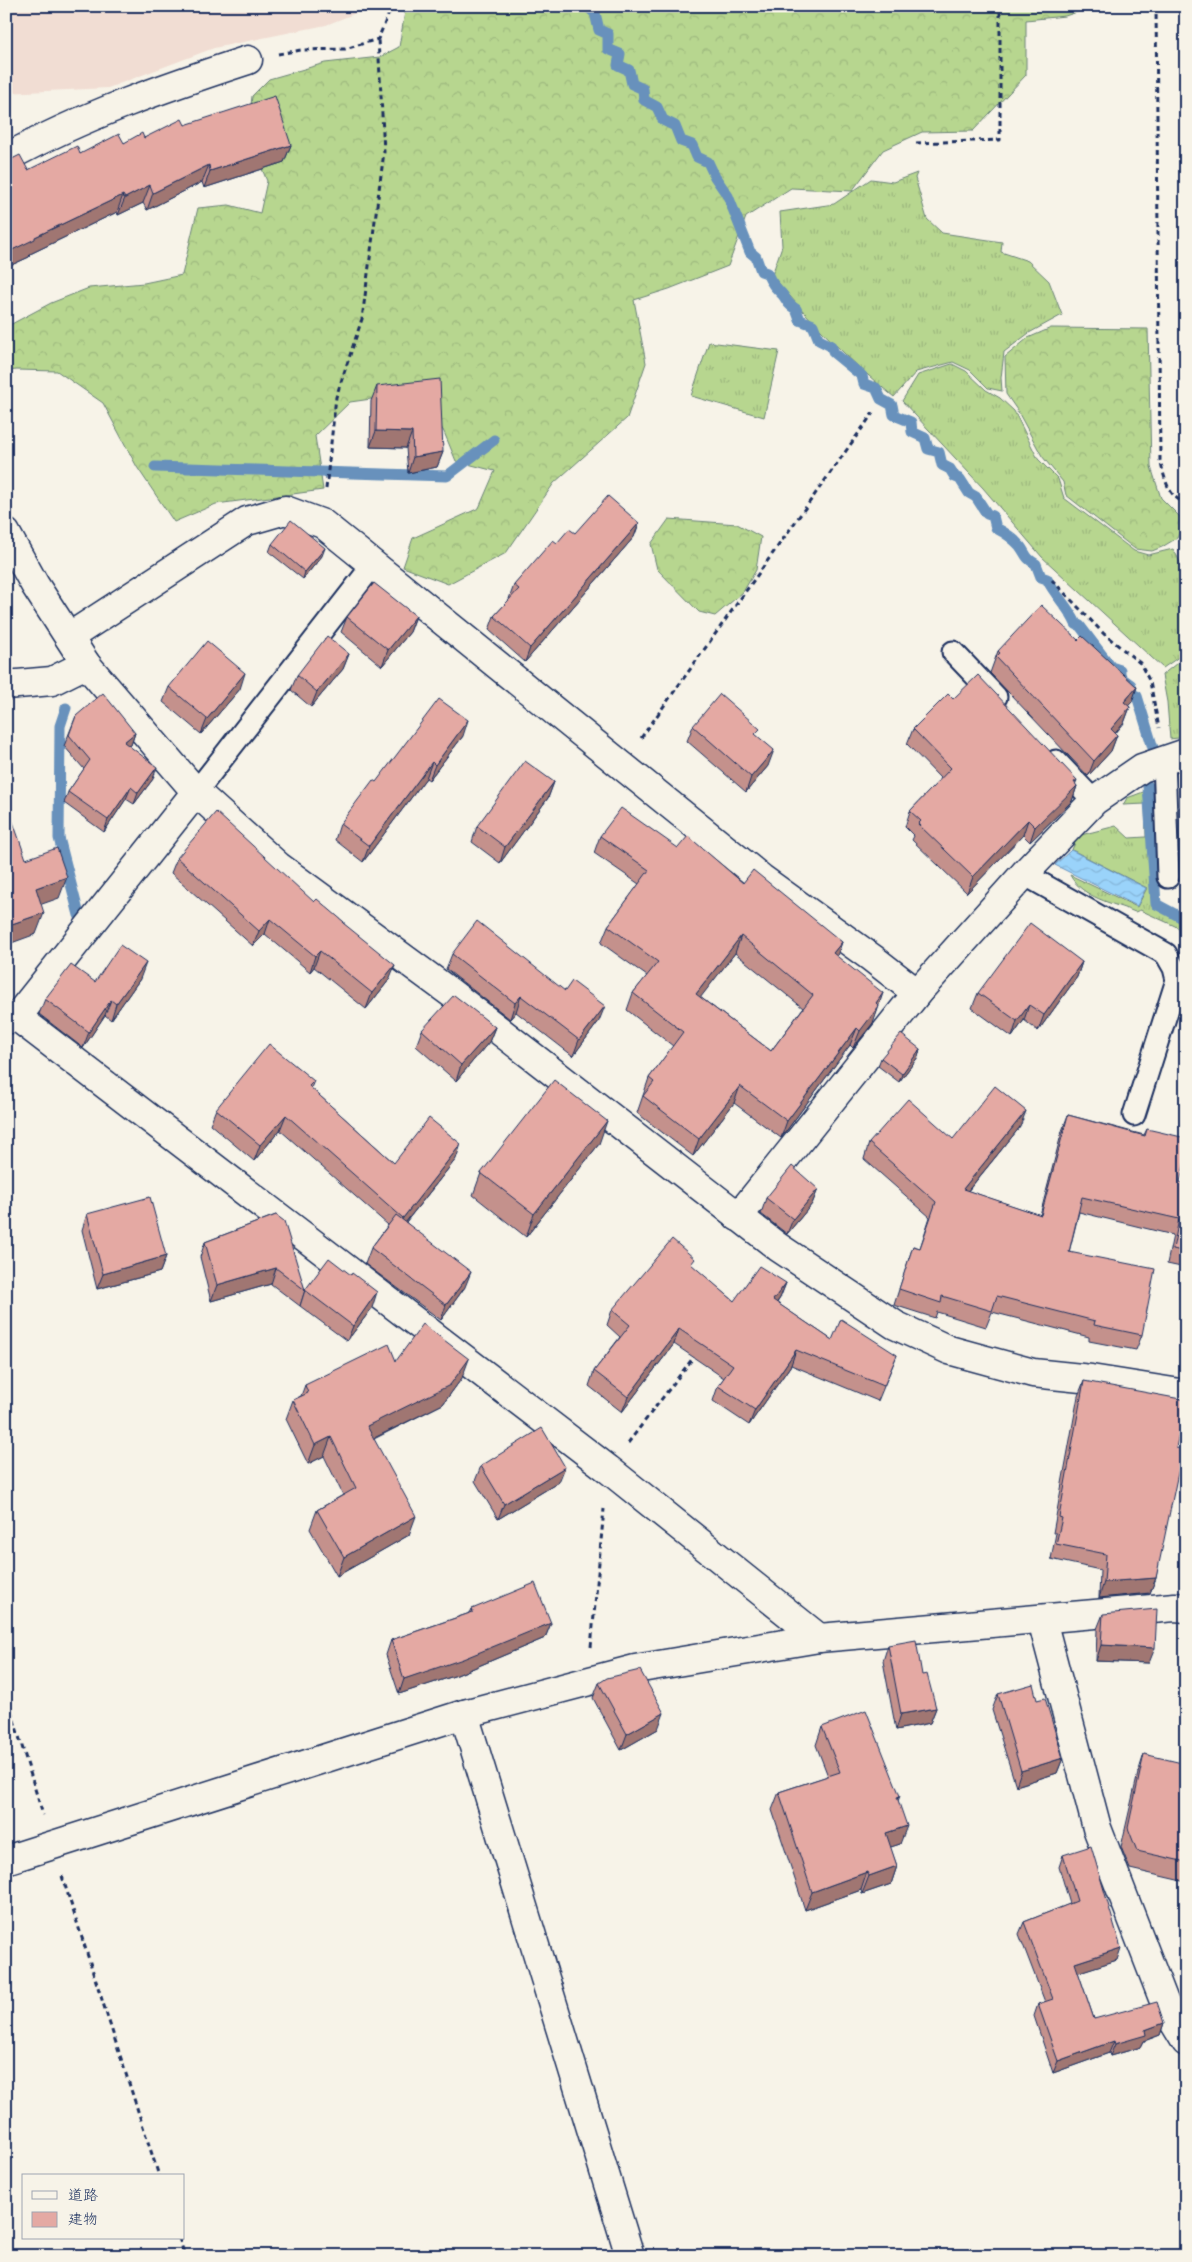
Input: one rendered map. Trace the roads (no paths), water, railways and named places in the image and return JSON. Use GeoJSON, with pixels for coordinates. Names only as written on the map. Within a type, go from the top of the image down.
{"type":"FeatureCollection","features":[{"type":"Feature","properties":{"kind":"street"},"geometry":{"type":"LineString","coordinates":[[6,158],[40,139],[155,90],[248,60]]}},
{"type":"Feature","properties":{"kind":"street"},"geometry":{"type":"LineString","coordinates":[[69,637],[247,521],[285,510],[323,524],[761,878],[917,993]]}},
{"type":"Feature","properties":{"kind":"street"},"geometry":{"type":"LineString","coordinates":[[6,533],[35,585],[86,664],[196,792],[278,866],[451,993],[738,1217],[895,1325],[949,1350],[1033,1373],[1091,1379],[1186,1394]]}},
{"type":"Feature","properties":{"kind":"street"},"geometry":{"type":"LineString","coordinates":[[6,685],[52,681],[86,664]]}},
{"type":"Feature","properties":{"kind":"street"},"geometry":{"type":"LineString","coordinates":[[738,1217],[917,993],[1024,874],[1094,801],[1142,768],[1175,756]]}},
{"type":"Feature","properties":{"kind":"street"},"geometry":{"type":"LineString","coordinates":[[196,792],[12,1019],[608,1469],[819,1638]]}},
{"type":"Feature","properties":{"kind":"street"},"geometry":{"type":"LineString","coordinates":[[6,1860],[464,1714],[634,1669],[819,1638],[1175,1607],[1186,1608]]}},
{"type":"Feature","properties":{"kind":"street"},"geometry":{"type":"LineString","coordinates":[[1042,1620],[1097,1828],[1169,2014],[1186,2042]]}},
{"type":"Feature","properties":{"kind":"street"},"geometry":{"type":"LineString","coordinates":[[464,1714],[630,2256]]}},
{"type":"Feature","properties":{"kind":"lane"},"geometry":{"type":"LineString","coordinates":[[196,792],[373,565]]}},
{"type":"Feature","properties":{"kind":"lane"},"geometry":{"type":"LineString","coordinates":[[953,652],[1006,709]]}},
{"type":"Feature","properties":{"kind":"lane"},"geometry":{"type":"LineString","coordinates":[[1040,744],[1094,801]]}},
{"type":"Feature","properties":{"kind":"lane"},"geometry":{"type":"LineString","coordinates":[[1168,877],[1175,756]]}},
{"type":"Feature","properties":{"kind":"lane"},"geometry":{"type":"LineString","coordinates":[[1024,874],[1166,954],[1174,968],[1177,980],[1134,1115]]}},
{"type":"Feature","properties":{"kind":"water"},"geometry":{"type":"Polygon","coordinates":[[[1071,850],[1146,888],[1137,906],[1055,865],[1071,850]]]}},
{"type":"Feature","properties":{"kind":"waterway"},"geometry":{"type":"LineString","coordinates":[[587,6],[595,13],[599,30],[608,34],[608,49],[620,54],[618,65],[629,70],[632,84],[643,89],[644,100],[657,107],[663,120],[675,126],[681,141],[692,145],[697,157],[708,162],[715,177],[728,196],[750,252],[756,257],[761,271],[767,273],[773,285],[789,304],[796,309],[800,320],[813,325],[819,340],[831,346],[834,353],[862,376],[864,384],[876,388],[881,399],[892,405],[894,415],[911,422],[912,432],[925,438],[928,449],[939,452],[942,465],[950,469],[955,477],[960,479],[969,493],[976,497],[987,514],[993,516],[996,528],[1015,541],[1028,558],[1036,564],[1041,577],[1047,579],[1076,624],[1080,626],[1111,667],[1120,670],[1120,677],[1131,685],[1132,694],[1137,696],[1153,748]]}},
{"type":"Feature","properties":{"kind":"waterway"},"geometry":{"type":"LineString","coordinates":[[155,467],[447,476],[494,440]]}},
{"type":"Feature","properties":{"kind":"waterway"},"geometry":{"type":"LineString","coordinates":[[66,708],[60,726],[59,838],[79,915]]}},
{"type":"Feature","properties":{"kind":"waterway"},"geometry":{"type":"LineString","coordinates":[[1148,786],[1156,904],[1186,920]]}}]}
